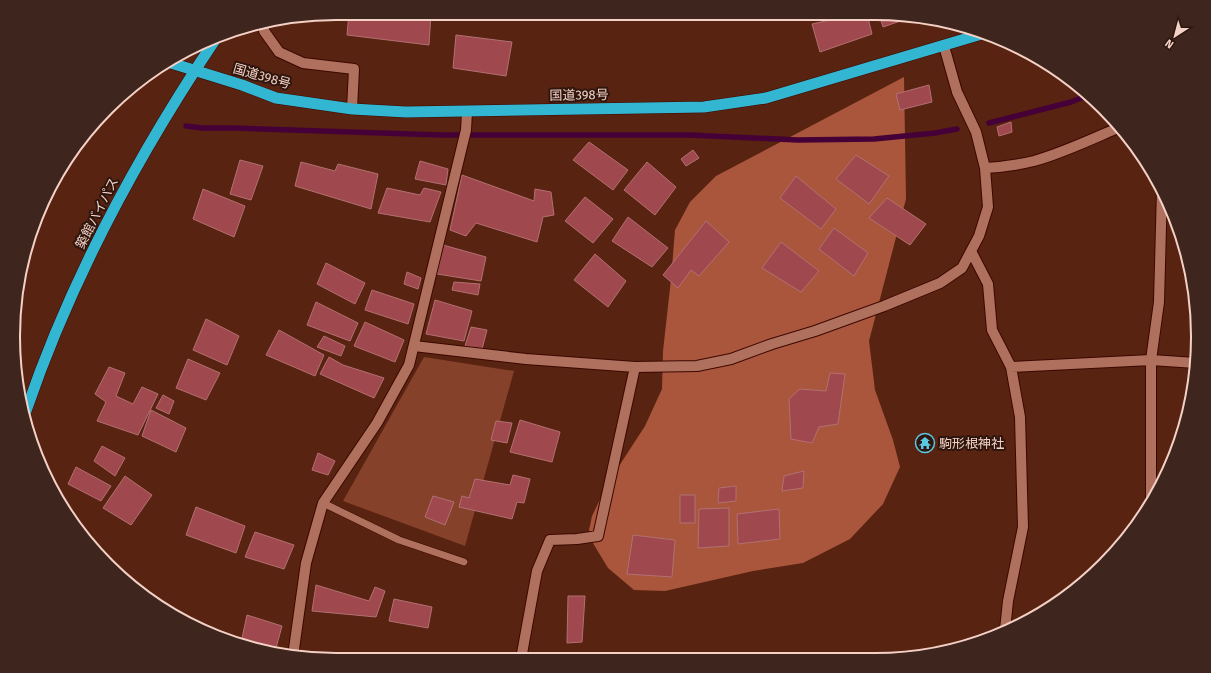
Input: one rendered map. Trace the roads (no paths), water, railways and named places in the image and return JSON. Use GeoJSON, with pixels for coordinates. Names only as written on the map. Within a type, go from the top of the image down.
{"type":"FeatureCollection","features":[{"type":"Feature","properties":{"kind":"highway","name":"国道398号"},"geometry":{"type":"LineString","coordinates":[[175,64],[242,85],[276,98],[352,109],[406,112],[467,112],[704,107],[766,98],[974,36]]}},
{"type":"Feature","properties":{"kind":"highway","name":"築館バイパス"},"geometry":{"type":"LineString","coordinates":[[28,406],[55,334],[91,254],[121,195],[210,47]]}},
{"type":"Feature","properties":{"kind":"street"},"geometry":{"type":"LineString","coordinates":[[264,29],[264,31],[279,52],[303,63],[354,69],[352,109]]}},
{"type":"Feature","properties":{"kind":"street"},"geometry":{"type":"LineString","coordinates":[[414,346],[526,359],[635,368],[697,366],[731,359],[772,344],[815,331],[884,306],[940,283],[962,268],[979,236],[988,207],[985,168],[976,132],[957,92],[944,46]]}},
{"type":"Feature","properties":{"kind":"street"},"geometry":{"type":"LineString","coordinates":[[294,650],[306,563],[323,503],[377,423],[409,365],[466,130],[467,112]]}},
{"type":"Feature","properties":{"kind":"street"},"geometry":{"type":"LineString","coordinates":[[985,168],[1008,166],[1034,161],[1063,151],[1114,130]]}},
{"type":"Feature","properties":{"kind":"street"},"geometry":{"type":"LineString","coordinates":[[1151,491],[1152,360],[1159,302],[1162,204]]}},
{"type":"Feature","properties":{"kind":"street"},"geometry":{"type":"LineString","coordinates":[[971,251],[988,284],[992,330],[1011,367],[1020,417],[1023,527],[1008,601],[1006,624]]}},
{"type":"Feature","properties":{"kind":"street"},"geometry":{"type":"LineString","coordinates":[[1011,367],[1152,360],[1189,363]]}},
{"type":"Feature","properties":{"kind":"street"},"geometry":{"type":"LineString","coordinates":[[522,653],[538,571],[550,540],[577,539],[598,536],[635,368]]}},
{"type":"Feature","properties":{"kind":"lane"},"geometry":{"type":"LineString","coordinates":[[323,503],[399,540],[464,562]]}},
{"type":"Feature","properties":{"kind":"waterway"},"geometry":{"type":"LineString","coordinates":[[989,123],[1071,102],[1082,98]]}},
{"type":"Feature","properties":{"kind":"waterway"},"geometry":{"type":"LineString","coordinates":[[186,126],[202,128],[441,135],[690,135],[798,140],[874,139],[935,133],[957,129]]}},
{"type":"Feature","properties":{"kind":"place","name":"駒形根神社"},"geometry":{"type":"Point","coordinates":[925,443]}}]}
